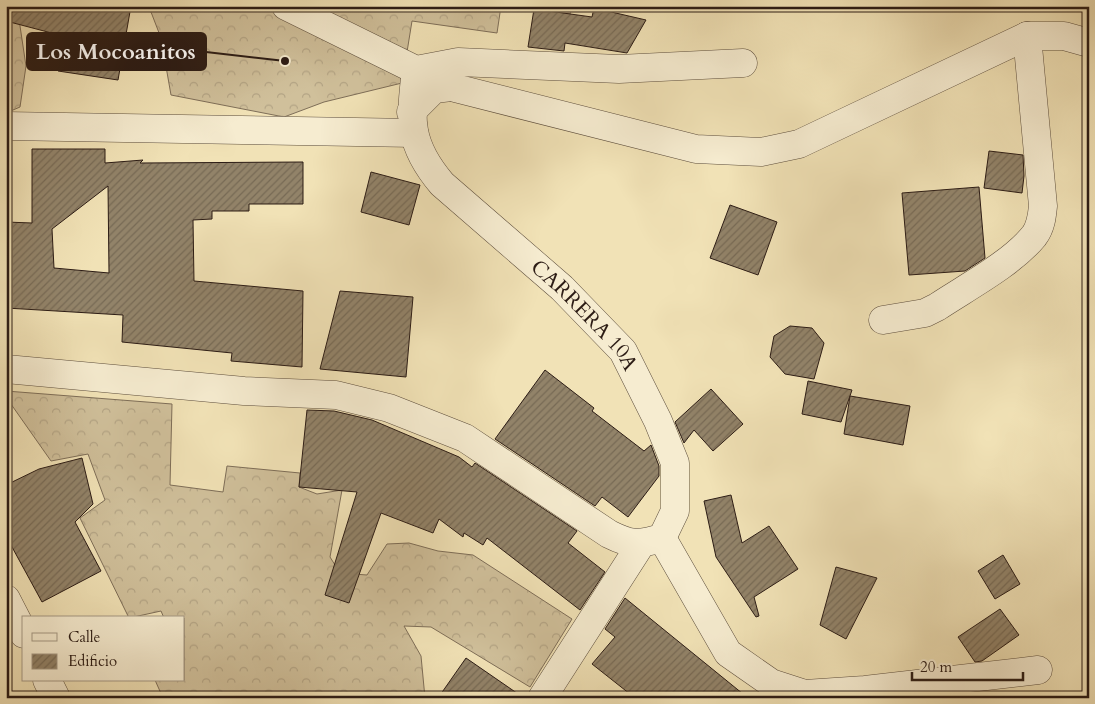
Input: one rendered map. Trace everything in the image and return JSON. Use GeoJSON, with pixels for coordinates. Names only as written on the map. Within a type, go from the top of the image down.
{"type":"FeatureCollection","features":[{"type":"Feature","properties":{"kind":"street"},"geometry":{"type":"LineString","coordinates":[[286,6],[416,70],[458,62],[619,69],[743,63]]}},
{"type":"Feature","properties":{"kind":"street"},"geometry":{"type":"LineString","coordinates":[[412,123],[434,89],[451,87],[696,149],[761,152],[799,144],[1027,36],[1064,36],[1089,43]]}},
{"type":"Feature","properties":{"kind":"street"},"geometry":{"type":"LineString","coordinates":[[883,320],[924,313],[936,307],[1012,256],[1035,235],[1041,221],[1043,206],[1027,36]]}},
{"type":"Feature","properties":{"kind":"street"},"geometry":{"type":"LineString","coordinates":[[412,123],[416,70]]}},
{"type":"Feature","properties":{"kind":"street"},"geometry":{"type":"LineString","coordinates":[[6,126],[412,123]]}},
{"type":"Feature","properties":{"kind":"street","name":"CARRERA 10A"},"geometry":{"type":"LineString","coordinates":[[412,123],[425,164],[442,184],[562,288],[623,351],[658,421],[675,463],[675,511],[651,541],[542,698]]}},
{"type":"Feature","properties":{"kind":"street"},"geometry":{"type":"LineString","coordinates":[[6,369],[244,392],[336,395],[389,408],[465,438],[609,534],[627,543],[651,541],[728,652],[771,683],[805,694],[865,690],[1038,670]]}},
{"type":"Feature","properties":{"kind":"street"},"geometry":{"type":"LineString","coordinates":[[6,599],[22,630]]}},
{"type":"Feature","properties":{"kind":"street"},"geometry":{"type":"LineString","coordinates":[[48,682],[56,698]]}},
{"type":"Feature","properties":{"kind":"green space"},"geometry":{"type":"Polygon","coordinates":[[[6,6],[17,6],[26,66],[20,107],[6,113],[6,6]]]}},
{"type":"Feature","properties":{"kind":"green space"},"geometry":{"type":"Polygon","coordinates":[[[139,6],[501,6],[497,33],[412,21],[402,83],[324,102],[284,117],[171,95],[161,38],[151,12],[139,6]]]}},
{"type":"Feature","properties":{"kind":"green space"},"geometry":{"type":"Polygon","coordinates":[[[534,6],[573,6],[570,14],[534,9],[534,6]]]}},
{"type":"Feature","properties":{"kind":"green space"},"geometry":{"type":"Polygon","coordinates":[[[6,391],[172,404],[170,485],[223,492],[227,466],[300,473],[299,487],[317,494],[342,490],[330,557],[340,573],[367,575],[387,544],[409,543],[438,551],[473,555],[572,619],[530,687],[431,627],[404,626],[421,656],[425,698],[163,698],[156,682],[185,682],[185,616],[163,616],[161,611],[138,616],[128,616],[80,518],[105,500],[88,454],[51,461],[6,397],[6,391]]]}},
{"type":"Feature","properties":{"kind":"building"},"geometry":{"type":"Polygon","coordinates":[[[6,6],[131,6],[118,80],[58,71],[63,36],[6,21],[6,6]]]}},
{"type":"Feature","properties":{"kind":"building"},"geometry":{"type":"Polygon","coordinates":[[[594,8],[646,20],[627,53],[565,43],[564,51],[528,47],[534,9],[592,17],[594,8]]]}},
{"type":"Feature","properties":{"kind":"building"},"geometry":{"type":"Polygon","coordinates":[[[32,149],[105,149],[105,163],[143,160],[140,163],[303,162],[303,204],[249,204],[249,211],[212,211],[212,219],[193,220],[194,281],[303,291],[302,367],[231,361],[232,353],[122,342],[123,315],[6,308],[6,222],[32,223],[32,149]],[[108,186],[52,229],[54,268],[109,273],[108,186]]]}},
{"type":"Feature","properties":{"kind":"building"},"geometry":{"type":"Polygon","coordinates":[[[989,151],[1023,155],[1024,176],[1022,193],[984,188],[989,151]]]}},
{"type":"Feature","properties":{"kind":"building"},"geometry":{"type":"Polygon","coordinates":[[[371,172],[420,185],[409,225],[361,212],[371,172]]]}},
{"type":"Feature","properties":{"kind":"building"},"geometry":{"type":"Polygon","coordinates":[[[979,187],[985,258],[965,271],[909,275],[902,193],[979,187]]]}},
{"type":"Feature","properties":{"kind":"building"},"geometry":{"type":"Polygon","coordinates":[[[730,205],[777,222],[758,275],[710,258],[730,205]]]}},
{"type":"Feature","properties":{"kind":"building"},"geometry":{"type":"Polygon","coordinates":[[[340,291],[413,297],[406,377],[320,369],[340,291]]]}},
{"type":"Feature","properties":{"kind":"building"},"geometry":{"type":"Polygon","coordinates":[[[790,326],[812,328],[824,343],[814,379],[785,374],[770,357],[774,336],[790,326]]]}},
{"type":"Feature","properties":{"kind":"building"},"geometry":{"type":"Polygon","coordinates":[[[545,370],[594,408],[592,411],[644,451],[651,445],[659,466],[659,476],[628,517],[602,497],[595,506],[495,439],[545,370]]]}},
{"type":"Feature","properties":{"kind":"building"},"geometry":{"type":"Polygon","coordinates":[[[808,381],[852,390],[841,422],[802,414],[808,381]]]}},
{"type":"Feature","properties":{"kind":"building"},"geometry":{"type":"Polygon","coordinates":[[[711,389],[743,424],[713,451],[694,430],[684,443],[675,422],[711,389]]]}},
{"type":"Feature","properties":{"kind":"building"},"geometry":{"type":"Polygon","coordinates":[[[850,396],[910,406],[903,445],[844,434],[850,396]]]}},
{"type":"Feature","properties":{"kind":"building"},"geometry":{"type":"Polygon","coordinates":[[[307,410],[334,411],[372,420],[459,457],[472,467],[475,463],[577,531],[568,543],[605,572],[580,610],[487,538],[483,545],[464,533],[463,537],[439,519],[433,533],[381,513],[349,603],[325,595],[357,492],[299,487],[307,410]]]}},
{"type":"Feature","properties":{"kind":"building"},"geometry":{"type":"Polygon","coordinates":[[[82,458],[93,504],[75,522],[101,571],[42,602],[6,536],[6,485],[39,469],[82,458]]]}},
{"type":"Feature","properties":{"kind":"building"},"geometry":{"type":"Polygon","coordinates":[[[731,495],[742,543],[769,526],[798,569],[754,597],[759,616],[756,617],[716,557],[704,501],[731,495]]]}},
{"type":"Feature","properties":{"kind":"building"},"geometry":{"type":"Polygon","coordinates":[[[1003,555],[1020,584],[995,599],[978,571],[1003,555]]]}},
{"type":"Feature","properties":{"kind":"building"},"geometry":{"type":"Polygon","coordinates":[[[836,567],[877,578],[846,639],[820,625],[836,567]]]}},
{"type":"Feature","properties":{"kind":"building"},"geometry":{"type":"Polygon","coordinates":[[[625,598],[748,698],[635,698],[592,664],[615,637],[605,629],[625,598]]]}},
{"type":"Feature","properties":{"kind":"building"},"geometry":{"type":"Polygon","coordinates":[[[1000,609],[1019,635],[982,661],[975,662],[958,637],[1000,609]]]}},
{"type":"Feature","properties":{"kind":"building"},"geometry":{"type":"Polygon","coordinates":[[[466,658],[524,698],[438,698],[466,658]]]}},
{"type":"Feature","properties":{"kind":"place","name":"Los Mocoanitos"},"geometry":{"type":"Point","coordinates":[285,61]}}]}
